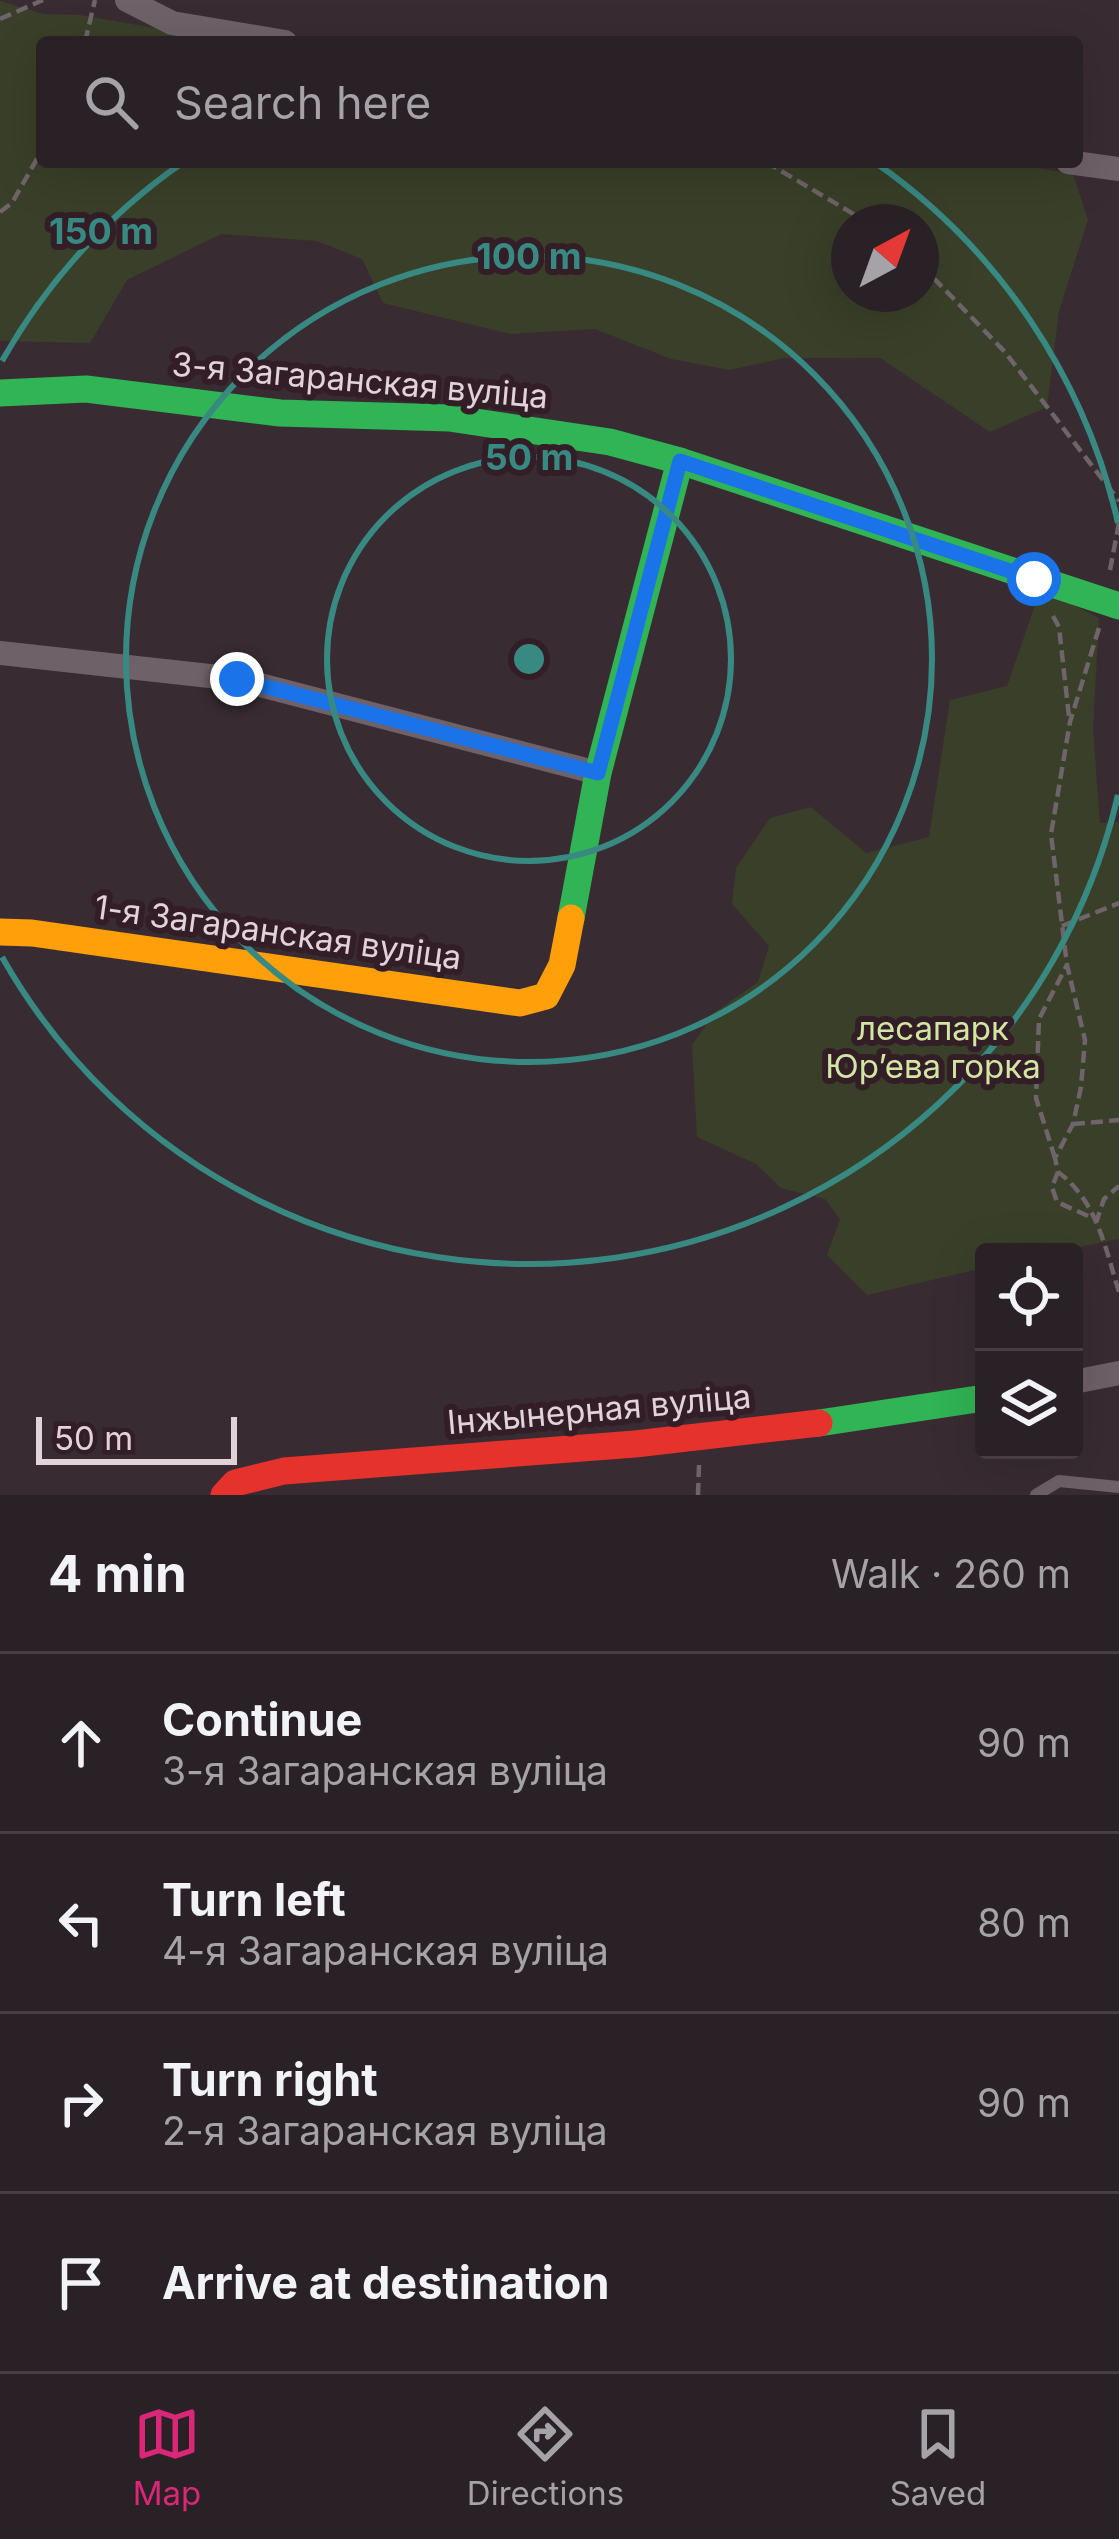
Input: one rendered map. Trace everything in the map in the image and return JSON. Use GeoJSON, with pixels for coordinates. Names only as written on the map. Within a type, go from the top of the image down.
{"type":"FeatureCollection","features":[{"type":"Feature","properties":{"kind":"street"},"geometry":{"type":"LineString","coordinates":[[127,0],[172,23],[250,36]]}},
{"type":"Feature","properties":{"kind":"street"},"geometry":{"type":"LineString","coordinates":[[1083,164],[1119,169]]}},
{"type":"Feature","properties":{"kind":"street","name":"3-я Загаранская вуліца"},"geometry":{"type":"LineString","coordinates":[[0,393],[86,388],[280,413],[448,418],[610,442],[1113,605]]}},
{"type":"Feature","properties":{"kind":"street"},"geometry":{"type":"LineString","coordinates":[[0,653],[237,679],[598,773],[680,461]]}},
{"type":"Feature","properties":{"kind":"street","name":"1-я Загаранская вуліца"},"geometry":{"type":"LineString","coordinates":[[0,932],[520,1003],[545,996],[562,965],[598,773]]}},
{"type":"Feature","properties":{"kind":"street"},"geometry":{"type":"LineString","coordinates":[[1083,1380],[1119,1372]]}},
{"type":"Feature","properties":{"kind":"street","name":"Інжынерная вуліца"},"geometry":{"type":"LineString","coordinates":[[224,1495],[235,1483],[284,1471],[700,1438],[854,1421],[975,1400]]}},
{"type":"Feature","properties":{"kind":"lane"},"geometry":{"type":"LineString","coordinates":[[1036,1495],[1059,1481],[1119,1487]]}},
{"type":"Feature","properties":{"kind":"path"},"geometry":{"type":"LineString","coordinates":[[0,20],[43,0]]}},
{"type":"Feature","properties":{"kind":"path"},"geometry":{"type":"LineString","coordinates":[[86,36],[95,0]]}},
{"type":"Feature","properties":{"kind":"path"},"geometry":{"type":"LineString","coordinates":[[0,212],[12,202],[36,160]]}},
{"type":"Feature","properties":{"kind":"path"},"geometry":{"type":"LineString","coordinates":[[776,168],[837,204]]}},
{"type":"Feature","properties":{"kind":"path"},"geometry":{"type":"LineString","coordinates":[[939,284],[1005,352],[1119,501]]}},
{"type":"Feature","properties":{"kind":"path"},"geometry":{"type":"LineString","coordinates":[[1055,1158],[1073,1124],[1082,1087],[1085,1040],[1067,965],[1051,834],[1070,722],[1113,605],[1119,524]]}},
{"type":"Feature","properties":{"kind":"path"},"geometry":{"type":"LineString","coordinates":[[1034,579],[1059,627],[1070,722]]}},
{"type":"Feature","properties":{"kind":"path"},"geometry":{"type":"LineString","coordinates":[[1062,926],[1119,903]]}},
{"type":"Feature","properties":{"kind":"path"},"geometry":{"type":"LineString","coordinates":[[1067,965],[1040,1019],[1036,1098],[1058,1172],[1052,1187],[1057,1202],[1097,1220]]}},
{"type":"Feature","properties":{"kind":"path"},"geometry":{"type":"LineString","coordinates":[[1073,1124],[1119,1120]]}},
{"type":"Feature","properties":{"kind":"path"},"geometry":{"type":"LineString","coordinates":[[1058,1172],[1079,1187],[1097,1220],[1119,1292]]}},
{"type":"Feature","properties":{"kind":"path"},"geometry":{"type":"LineString","coordinates":[[1097,1220],[1104,1199],[1119,1186]]}},
{"type":"Feature","properties":{"kind":"green space"},"geometry":{"type":"Polygon","coordinates":[[[0,1],[44,14],[80,15],[201,36],[36,36],[36,168],[1036,168],[1073,174],[1088,220],[1059,311],[1047,407],[990,432],[880,358],[784,358],[730,370],[671,359],[595,329],[510,334],[383,303],[362,259],[317,241],[221,234],[127,280],[90,343],[0,341],[0,1]]]}},
{"type":"Feature","properties":{"kind":"green space","name":"лесапарк Юрʼева горка"},"geometry":{"type":"Polygon","coordinates":[[[1041,588],[1099,618],[1093,729],[1100,823],[1119,822],[1119,1239],[1083,1246],[975,1243],[975,1270],[867,1295],[827,1255],[840,1219],[825,1199],[781,1188],[756,1164],[697,1137],[692,1045],[715,1012],[758,982],[769,946],[732,904],[736,868],[770,818],[811,807],[866,853],[929,837],[950,700],[1007,686],[1041,588]]]}},
{"type":"Feature","properties":{"kind":"traffic: fast"},"geometry":{"type":"LineString","coordinates":[[0,393],[86,389],[280,413],[449,418],[610,442],[1119,606]]}},
{"type":"Feature","properties":{"kind":"traffic: fast"},"geometry":{"type":"LineString","coordinates":[[571,918],[598,773],[680,461]]}},
{"type":"Feature","properties":{"kind":"traffic: fast"},"geometry":{"type":"LineString","coordinates":[[819,1423],[975,1399]]}},
{"type":"Feature","properties":{"kind":"traffic: slow"},"geometry":{"type":"LineString","coordinates":[[0,932],[520,1003],[546,996],[562,965],[571,918]]}},
{"type":"Feature","properties":{"kind":"traffic: jam"},"geometry":{"type":"LineString","coordinates":[[224,1495],[235,1483],[284,1471],[635,1444],[819,1423]]}},
{"type":"Feature","properties":{"kind":"route"},"geometry":{"type":"LineString","coordinates":[[237,679],[598,773],[680,461],[1034,579]]}}]}
